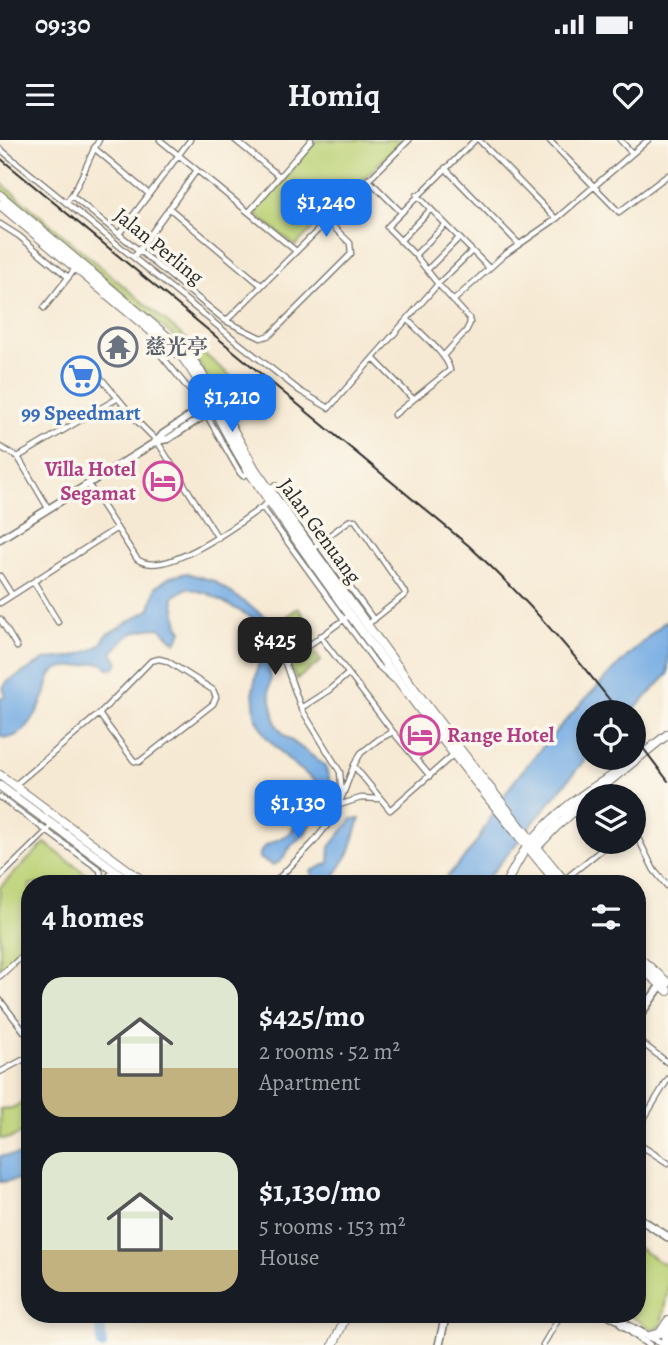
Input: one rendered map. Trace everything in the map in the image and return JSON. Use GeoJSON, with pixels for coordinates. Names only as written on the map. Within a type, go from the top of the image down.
{"type":"FeatureCollection","features":[{"type":"Feature","properties":{"kind":"main road","name":"Jalan Genuang"},"geometry":{"type":"LineString","coordinates":[[0,195],[181,347],[195,362],[213,406],[266,504],[312,548],[347,617],[398,682],[424,702],[529,845],[557,875]]}},
{"type":"Feature","properties":{"kind":"main road","name":"Jalan Genuang"},"geometry":{"type":"LineString","coordinates":[[0,205],[182,357],[269,489],[370,622],[421,712],[487,788]]}},
{"type":"Feature","properties":{"kind":"main road"},"geometry":{"type":"LineString","coordinates":[[421,712],[420,706],[424,702]]}},
{"type":"Feature","properties":{"kind":"main road"},"geometry":{"type":"LineString","coordinates":[[603,784],[668,734]]}},
{"type":"Feature","properties":{"kind":"main road"},"geometry":{"type":"LineString","coordinates":[[0,775],[5,795]]}},
{"type":"Feature","properties":{"kind":"main road"},"geometry":{"type":"LineString","coordinates":[[0,786],[5,795],[131,875]]}},
{"type":"Feature","properties":{"kind":"main road"},"geometry":{"type":"LineString","coordinates":[[510,875],[529,845],[576,800]]}},
{"type":"Feature","properties":{"kind":"main road"},"geometry":{"type":"LineString","coordinates":[[529,845],[576,809]]}},
{"type":"Feature","properties":{"kind":"main road"},"geometry":{"type":"LineString","coordinates":[[117,867],[125,875]]}},
{"type":"Feature","properties":{"kind":"main road"},"geometry":{"type":"LineString","coordinates":[[646,965],[666,986]]}},
{"type":"Feature","properties":{"kind":"main road"},"geometry":{"type":"LineString","coordinates":[[646,971],[666,986]]}},
{"type":"Feature","properties":{"kind":"main road"},"geometry":{"type":"LineString","coordinates":[[646,1009],[666,986]]}},
{"type":"Feature","properties":{"kind":"main road"},"geometry":{"type":"LineString","coordinates":[[646,1223],[668,1237]]}},
{"type":"Feature","properties":{"kind":"main road"},"geometry":{"type":"LineString","coordinates":[[649,1340],[660,1333],[668,1321]]}},
{"type":"Feature","properties":{"kind":"main road"},"geometry":{"type":"LineString","coordinates":[[333,1345],[343,1323]]}},
{"type":"Feature","properties":{"kind":"main road"},"geometry":{"type":"LineString","coordinates":[[439,1345],[444,1323]]}},
{"type":"Feature","properties":{"kind":"main road"},"geometry":{"type":"LineString","coordinates":[[664,1345],[668,1326]]}},
{"type":"Feature","properties":{"kind":"street"},"geometry":{"type":"LineString","coordinates":[[66,203],[99,140]]}},
{"type":"Feature","properties":{"kind":"street"},"geometry":{"type":"LineString","coordinates":[[160,140],[296,251]]}},
{"type":"Feature","properties":{"kind":"street"},"geometry":{"type":"LineString","coordinates":[[119,234],[190,140]]}},
{"type":"Feature","properties":{"kind":"street"},"geometry":{"type":"LineString","coordinates":[[235,140],[279,176]]}},
{"type":"Feature","properties":{"kind":"street"},"geometry":{"type":"LineString","coordinates":[[249,212],[311,140]]}},
{"type":"Feature","properties":{"kind":"street"},"geometry":{"type":"LineString","coordinates":[[226,321],[410,140]]}},
{"type":"Feature","properties":{"kind":"street"},"geometry":{"type":"LineString","coordinates":[[443,356],[466,331],[469,318],[387,227],[417,195],[477,140],[556,219]]}},
{"type":"Feature","properties":{"kind":"street"},"geometry":{"type":"LineString","coordinates":[[549,140],[619,212],[668,174]]}},
{"type":"Feature","properties":{"kind":"street"},"geometry":{"type":"LineString","coordinates":[[620,140],[632,153]]}},
{"type":"Feature","properties":{"kind":"street"},"geometry":{"type":"LineString","coordinates":[[453,301],[489,268],[556,219],[648,140]]}},
{"type":"Feature","properties":{"kind":"street"},"geometry":{"type":"LineString","coordinates":[[94,148],[149,194]]}},
{"type":"Feature","properties":{"kind":"street"},"geometry":{"type":"LineString","coordinates":[[0,149],[300,391],[329,408],[438,284],[471,251]]}},
{"type":"Feature","properties":{"kind":"street"},"geometry":{"type":"LineString","coordinates":[[445,168],[519,244]]}},
{"type":"Feature","properties":{"kind":"street"},"geometry":{"type":"LineString","coordinates":[[134,257],[197,170]]}},
{"type":"Feature","properties":{"kind":"street"},"geometry":{"type":"LineString","coordinates":[[369,178],[401,212]]}},
{"type":"Feature","properties":{"kind":"street"},"geometry":{"type":"LineString","coordinates":[[417,195],[489,268]]}},
{"type":"Feature","properties":{"kind":"street","name":"Jalan Perling"},"geometry":{"type":"LineString","coordinates":[[72,196],[226,321],[261,338],[270,335],[351,254],[350,243],[327,221]]}},
{"type":"Feature","properties":{"kind":"street"},"geometry":{"type":"LineString","coordinates":[[169,208],[261,285]]}},
{"type":"Feature","properties":{"kind":"street"},"geometry":{"type":"LineString","coordinates":[[400,241],[431,209]]}},
{"type":"Feature","properties":{"kind":"street"},"geometry":{"type":"LineString","coordinates":[[0,224],[19,236],[68,277]]}},
{"type":"Feature","properties":{"kind":"street"},"geometry":{"type":"LineString","coordinates":[[415,255],[445,225]]}},
{"type":"Feature","properties":{"kind":"street"},"geometry":{"type":"LineString","coordinates":[[19,236],[27,227]]}},
{"type":"Feature","properties":{"kind":"street"},"geometry":{"type":"LineString","coordinates":[[427,270],[459,238]]}},
{"type":"Feature","properties":{"kind":"street"},"geometry":{"type":"LineString","coordinates":[[45,258],[54,250]]}},
{"type":"Feature","properties":{"kind":"street"},"geometry":{"type":"LineString","coordinates":[[44,308],[76,269]]}},
{"type":"Feature","properties":{"kind":"street"},"geometry":{"type":"LineString","coordinates":[[394,415],[449,372],[450,367],[443,356],[408,320]]}},
{"type":"Feature","properties":{"kind":"street"},"geometry":{"type":"LineString","coordinates":[[152,344],[196,398],[197,407],[192,415]]}},
{"type":"Feature","properties":{"kind":"street"},"geometry":{"type":"LineString","coordinates":[[373,358],[413,399]]}},
{"type":"Feature","properties":{"kind":"street"},"geometry":{"type":"LineString","coordinates":[[81,360],[157,441],[218,538]]}},
{"type":"Feature","properties":{"kind":"street"},"geometry":{"type":"LineString","coordinates":[[18,457],[118,398]]}},
{"type":"Feature","properties":{"kind":"street"},"geometry":{"type":"LineString","coordinates":[[0,538],[157,441],[163,433],[192,415],[213,406]]}},
{"type":"Feature","properties":{"kind":"street"},"geometry":{"type":"LineString","coordinates":[[157,441],[168,439],[213,406]]}},
{"type":"Feature","properties":{"kind":"street"},"geometry":{"type":"LineString","coordinates":[[0,447],[18,457],[48,508]]}},
{"type":"Feature","properties":{"kind":"street"},"geometry":{"type":"LineString","coordinates":[[88,484],[137,559],[148,564],[192,553],[266,504],[347,617],[285,663],[300,708],[337,765],[342,797]]}},
{"type":"Feature","properties":{"kind":"street"},"geometry":{"type":"LineString","coordinates":[[312,548],[350,520],[355,520],[406,592],[405,596],[370,622]]}},
{"type":"Feature","properties":{"kind":"street"},"geometry":{"type":"LineString","coordinates":[[0,603],[117,528]]}},
{"type":"Feature","properties":{"kind":"street"},"geometry":{"type":"LineString","coordinates":[[0,576],[12,594]]}},
{"type":"Feature","properties":{"kind":"street"},"geometry":{"type":"LineString","coordinates":[[33,582],[58,622]]}},
{"type":"Feature","properties":{"kind":"street"},"geometry":{"type":"LineString","coordinates":[[0,619],[17,647]]}},
{"type":"Feature","properties":{"kind":"street"},"geometry":{"type":"LineString","coordinates":[[320,636],[430,776]]}},
{"type":"Feature","properties":{"kind":"street"},"geometry":{"type":"LineString","coordinates":[[99,714],[134,761],[139,762],[213,704],[216,697],[213,690],[167,662],[159,659],[151,661],[99,714],[5,795],[52,824],[100,870],[101,875]]}},
{"type":"Feature","properties":{"kind":"street"},"geometry":{"type":"LineString","coordinates":[[300,708],[348,674]]}},
{"type":"Feature","properties":{"kind":"street"},"geometry":{"type":"LineString","coordinates":[[282,875],[322,832],[339,805],[353,768],[366,748],[393,732]]}},
{"type":"Feature","properties":{"kind":"street"},"geometry":{"type":"LineString","coordinates":[[415,758],[441,737]]}},
{"type":"Feature","properties":{"kind":"street"},"geometry":{"type":"LineString","coordinates":[[353,768],[390,810],[455,754]]}},
{"type":"Feature","properties":{"kind":"street"},"geometry":{"type":"LineString","coordinates":[[337,765],[348,771],[353,768]]}},
{"type":"Feature","properties":{"kind":"street"},"geometry":{"type":"LineString","coordinates":[[339,805],[361,798],[381,799]]}},
{"type":"Feature","properties":{"kind":"street"},"geometry":{"type":"LineString","coordinates":[[0,877],[52,824]]}},
{"type":"Feature","properties":{"kind":"street"},"geometry":{"type":"LineString","coordinates":[[571,875],[597,854]]}},
{"type":"Feature","properties":{"kind":"street"},"geometry":{"type":"LineString","coordinates":[[646,854],[654,870],[668,887]]}},
{"type":"Feature","properties":{"kind":"street"},"geometry":{"type":"LineString","coordinates":[[110,875],[117,867]]}},
{"type":"Feature","properties":{"kind":"street"},"geometry":{"type":"LineString","coordinates":[[0,975],[21,957]]}},
{"type":"Feature","properties":{"kind":"street"},"geometry":{"type":"LineString","coordinates":[[0,1000],[21,1027]]}},
{"type":"Feature","properties":{"kind":"street"},"geometry":{"type":"LineString","coordinates":[[646,1046],[668,1063]]}},
{"type":"Feature","properties":{"kind":"street"},"geometry":{"type":"LineString","coordinates":[[0,1072],[21,1061]]}},
{"type":"Feature","properties":{"kind":"street"},"geometry":{"type":"LineString","coordinates":[[646,1114],[668,1079]]}},
{"type":"Feature","properties":{"kind":"street"},"geometry":{"type":"LineString","coordinates":[[646,1149],[668,1163]]}},
{"type":"Feature","properties":{"kind":"street"},"geometry":{"type":"LineString","coordinates":[[543,1345],[556,1323]]}},
{"type":"Feature","properties":{"kind":"street"},"geometry":{"type":"LineString","coordinates":[[620,1323],[649,1340],[664,1345]]}},
{"type":"Feature","properties":{"kind":"green space"},"geometry":{"type":"Polygon","coordinates":[[[317,140],[401,142],[295,246],[257,215],[256,210],[317,140]]]}},
{"type":"Feature","properties":{"kind":"green space"},"geometry":{"type":"Polygon","coordinates":[[[0,182],[235,380],[216,393],[192,352],[0,189],[0,182]]]}},
{"type":"Feature","properties":{"kind":"green space"},"geometry":{"type":"Polygon","coordinates":[[[298,608],[316,633],[277,660],[280,621],[298,608]]]}},
{"type":"Feature","properties":{"kind":"green space"},"geometry":{"type":"Polygon","coordinates":[[[310,647],[321,661],[297,679],[288,664],[310,647]]]}},
{"type":"Feature","properties":{"kind":"green space"},"geometry":{"type":"Polygon","coordinates":[[[45,843],[87,875],[21,875],[21,949],[0,969],[0,887],[45,843]]]}},
{"type":"Feature","properties":{"kind":"green space"},"geometry":{"type":"Polygon","coordinates":[[[21,1103],[21,1133],[0,1139],[0,1109],[12,1108],[21,1103]]]}},
{"type":"Feature","properties":{"kind":"green space"},"geometry":{"type":"Polygon","coordinates":[[[646,1253],[668,1267],[668,1287],[661,1326],[652,1329],[642,1323],[646,1323],[646,1253]]]}},
{"type":"Feature","properties":{"kind":"water"},"geometry":{"type":"Polygon","coordinates":[[[186,573],[214,581],[267,618],[272,628],[267,659],[271,678],[269,691],[276,724],[284,735],[324,765],[329,777],[328,801],[322,815],[312,821],[304,835],[292,845],[280,862],[272,865],[259,858],[261,852],[268,844],[291,831],[316,782],[266,737],[255,715],[253,690],[264,637],[258,621],[209,594],[187,588],[173,597],[178,626],[182,631],[176,643],[160,628],[144,630],[133,633],[112,653],[118,663],[115,668],[109,669],[104,664],[95,663],[64,667],[53,672],[43,699],[29,724],[16,735],[0,736],[0,697],[4,698],[3,688],[7,682],[46,659],[72,657],[92,650],[101,644],[106,635],[150,609],[156,587],[170,577],[186,573]]]}},
{"type":"Feature","properties":{"kind":"water"},"geometry":{"type":"Polygon","coordinates":[[[668,619],[668,674],[643,700],[584,700],[668,619]]]}},
{"type":"Feature","properties":{"kind":"water"},"geometry":{"type":"Polygon","coordinates":[[[576,709],[577,770],[490,875],[449,875],[475,844],[507,790],[576,709]]]}},
{"type":"Feature","properties":{"kind":"water"},"geometry":{"type":"Polygon","coordinates":[[[352,819],[360,819],[349,853],[335,875],[312,875],[311,871],[329,863],[330,847],[352,819]]]}},
{"type":"Feature","properties":{"kind":"water"},"geometry":{"type":"Polygon","coordinates":[[[21,1155],[21,1179],[0,1182],[0,1156],[21,1155]]]}},
{"type":"Feature","properties":{"kind":"waterway"},"geometry":{"type":"LineString","coordinates":[[101,1323],[102,1345]]}},
{"type":"Feature","properties":{"kind":"railway"},"geometry":{"type":"LineString","coordinates":[[0,158],[468,545],[547,625],[609,700]]}},
{"type":"Feature","properties":{"kind":"railway"},"geometry":{"type":"LineString","coordinates":[[646,752],[668,781]]}},
{"type":"Feature","properties":{"kind":"place","name":"慈光亭"},"geometry":{"type":"Point","coordinates":[118,347]}},
{"type":"Feature","properties":{"kind":"place","name":"99 Speedmart"},"geometry":{"type":"Point","coordinates":[81,376]}},
{"type":"Feature","properties":{"kind":"place","name":"Villa Hotel Segamat"},"geometry":{"type":"Point","coordinates":[163,481]}},
{"type":"Feature","properties":{"kind":"place","name":"Range Hotel"},"geometry":{"type":"Point","coordinates":[420,735]}}]}
